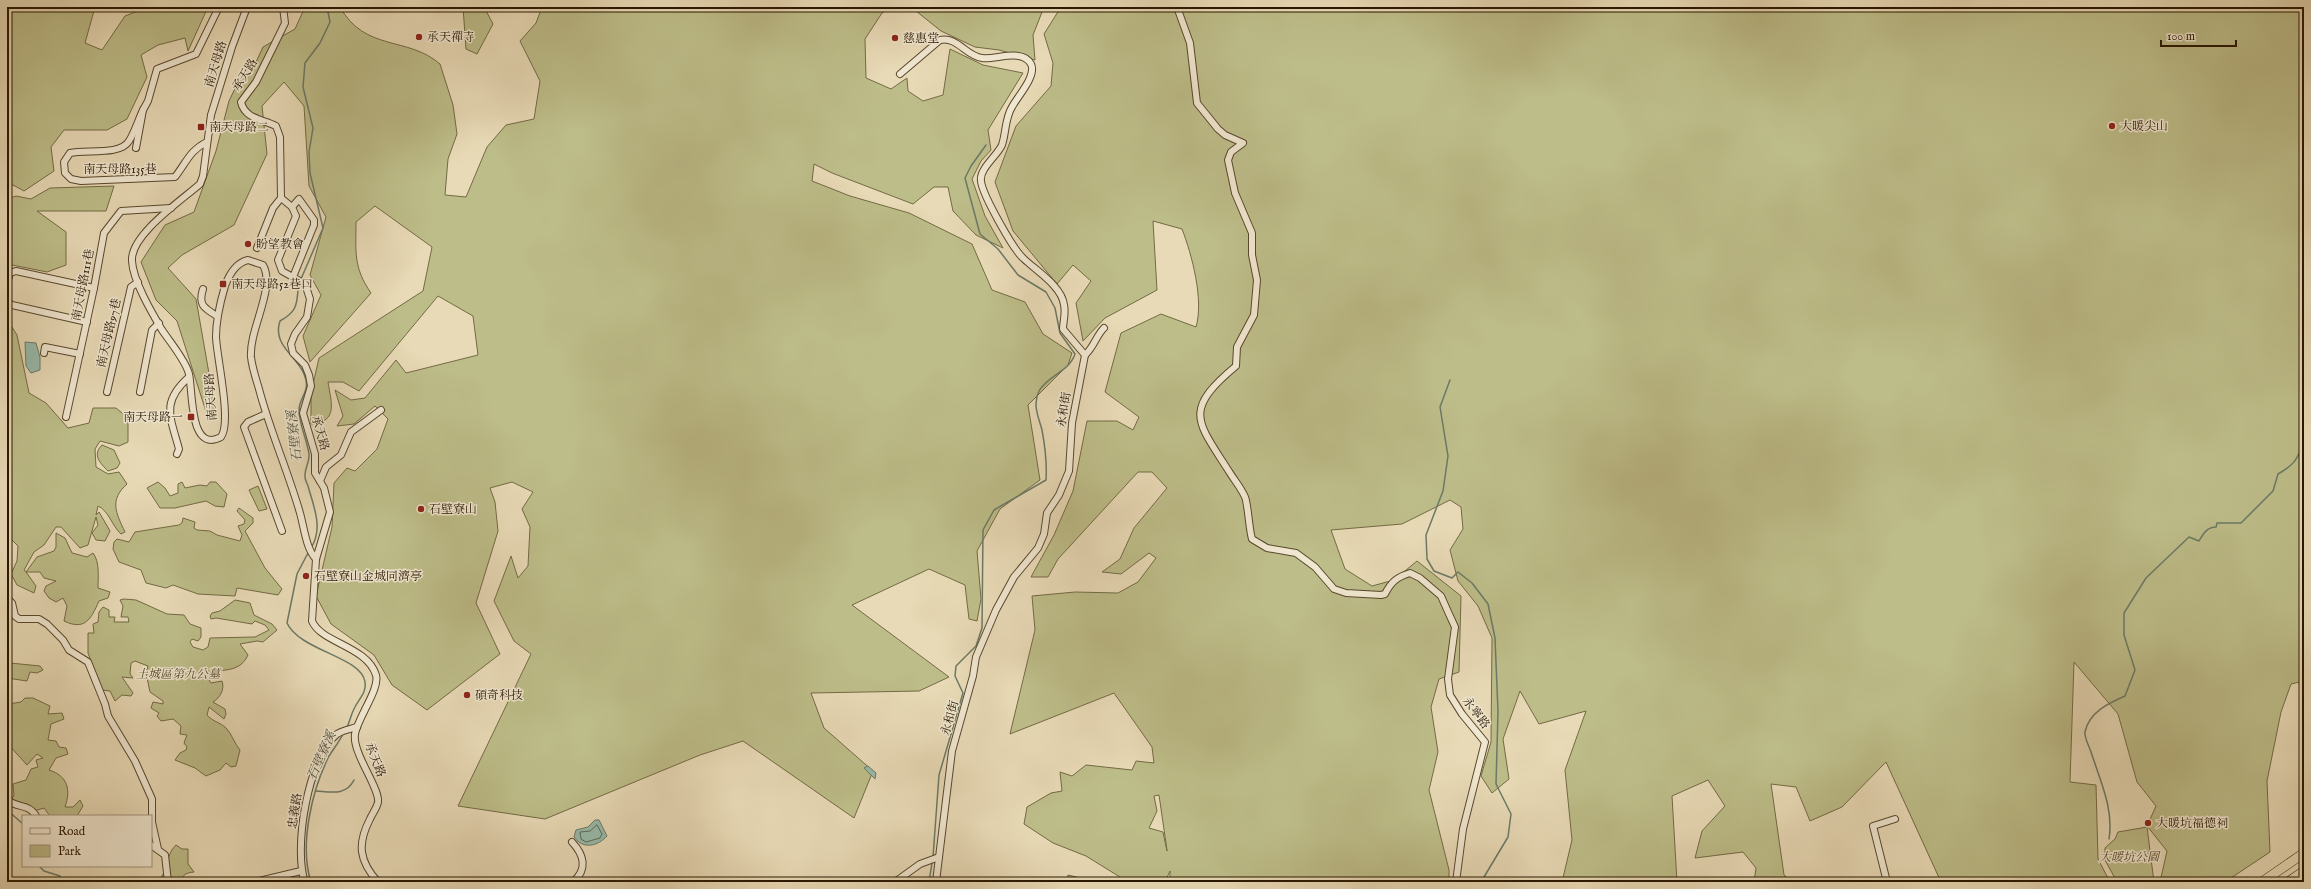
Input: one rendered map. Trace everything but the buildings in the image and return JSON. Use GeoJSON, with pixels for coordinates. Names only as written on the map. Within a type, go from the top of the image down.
{"type":"FeatureCollection","features":[{"type":"Feature","properties":{"kind":"highway"},"geometry":{"type":"LineString","coordinates":[[2262,882],[2304,853]]}},
{"type":"Feature","properties":{"kind":"highway"},"geometry":{"type":"LineString","coordinates":[[2288,882],[2304,871]]}},
{"type":"Feature","properties":{"kind":"street"},"geometry":{"type":"LineString","coordinates":[[136,148],[143,110],[148,101],[157,69],[196,54],[219,7]]}},
{"type":"Feature","properties":{"kind":"street","name":"南天母路"},"geometry":{"type":"LineString","coordinates":[[247,7],[232,47],[211,115],[203,176],[200,184],[148,228],[139,241],[131,259],[133,273],[159,323],[188,372],[196,429],[205,438],[217,440],[224,434],[224,398],[216,337],[217,316],[227,280],[236,266],[248,260],[263,265],[267,272],[267,280],[257,319],[251,358],[266,414],[293,490],[308,543],[315,558]]}},
{"type":"Feature","properties":{"kind":"street","name":"承天路"},"geometry":{"type":"LineString","coordinates":[[281,198],[280,137],[276,126],[250,116],[243,110],[241,102],[256,82],[284,23],[283,7]]}},
{"type":"Feature","properties":{"kind":"street","name":"永寧路"},"geometry":{"type":"LineString","coordinates":[[1177,7],[1190,42],[1197,103],[1218,129],[1243,143],[1231,152],[1228,160],[1235,194],[1252,233],[1252,255],[1257,280],[1254,314],[1238,347],[1236,366],[1211,389],[1204,400],[1199,414],[1205,434],[1245,498],[1252,539],[1267,548],[1296,553],[1315,567],[1334,589],[1346,593],[1385,594],[1390,584],[1399,576],[1410,573],[1420,578],[1441,596],[1454,627],[1448,679],[1450,695],[1462,714],[1485,742],[1463,829],[1456,882]]}},
{"type":"Feature","properties":{"kind":"street"},"geometry":{"type":"LineString","coordinates":[[900,74],[940,40],[952,40],[978,58],[989,59],[1010,55],[1025,58],[1030,62],[1032,68],[1028,81],[1011,108],[1001,145],[983,172],[981,184],[996,214],[1021,257],[1048,280],[1062,298],[1064,306],[1063,329],[1085,355],[1091,350],[1098,334],[1104,328]]}},
{"type":"Feature","properties":{"kind":"street","name":"南天母路135巷"},"geometry":{"type":"LineString","coordinates":[[143,110],[128,143],[119,150],[81,150],[70,153],[64,162],[65,173],[71,179],[81,181],[175,177],[196,147],[207,142]]}},
{"type":"Feature","properties":{"kind":"street"},"geometry":{"type":"LineString","coordinates":[[256,248],[272,208],[281,198],[292,207],[299,198],[314,220],[314,225],[293,277]]}},
{"type":"Feature","properties":{"kind":"street","name":"承天路"},"geometry":{"type":"LineString","coordinates":[[292,207],[296,216],[278,260],[282,271],[305,284],[310,299],[307,317],[295,334],[291,344],[293,353],[305,365],[309,375],[311,386],[302,413],[315,454],[315,473],[324,488],[330,512],[315,558],[312,614],[314,624],[318,629],[360,654],[370,664],[376,676],[375,689],[366,704],[357,728],[356,741],[366,775],[375,789],[378,802],[361,842],[361,855],[378,882]]}},
{"type":"Feature","properties":{"kind":"street","name":"南天母路111巷"},"geometry":{"type":"LineString","coordinates":[[66,417],[94,288],[104,232],[111,221],[121,211],[171,208]]}},
{"type":"Feature","properties":{"kind":"street"},"geometry":{"type":"LineString","coordinates":[[7,283],[10,273],[16,271],[94,288]]}},
{"type":"Feature","properties":{"kind":"street","name":"南天母路97巷"},"geometry":{"type":"LineString","coordinates":[[107,392],[131,287],[138,282]]}},
{"type":"Feature","properties":{"kind":"street"},"geometry":{"type":"LineString","coordinates":[[203,289],[200,299],[201,304],[217,316]]}},
{"type":"Feature","properties":{"kind":"street"},"geometry":{"type":"LineString","coordinates":[[9,303],[87,322]]}},
{"type":"Feature","properties":{"kind":"street"},"geometry":{"type":"LineString","coordinates":[[140,392],[152,330],[159,323]]}},
{"type":"Feature","properties":{"kind":"street"},"geometry":{"type":"LineString","coordinates":[[44,353],[44,347],[80,354]]}},
{"type":"Feature","properties":{"kind":"street","name":"永和街"},"geometry":{"type":"LineString","coordinates":[[936,882],[937,858],[952,751],[973,676],[976,657],[996,610],[1014,577],[1038,548],[1044,534],[1047,514],[1059,495],[1070,471],[1072,423],[1085,355]]}},
{"type":"Feature","properties":{"kind":"street"},"geometry":{"type":"LineString","coordinates":[[177,454],[179,448],[170,411],[171,398],[189,377]]}},
{"type":"Feature","properties":{"kind":"street"},"geometry":{"type":"LineString","coordinates":[[320,481],[326,467],[341,455],[351,432],[381,410]]}},
{"type":"Feature","properties":{"kind":"street"},"geometry":{"type":"LineString","coordinates":[[266,414],[248,422],[244,427],[282,531]]}},
{"type":"Feature","properties":{"kind":"street"},"geometry":{"type":"LineString","coordinates":[[7,598],[12,603],[15,616],[19,619],[39,619],[47,624],[63,640],[69,650],[88,662],[105,704],[108,716],[135,760],[152,799],[152,822],[158,849]]}},
{"type":"Feature","properties":{"kind":"street","name":"忠義路"},"geometry":{"type":"LineString","coordinates":[[305,882],[301,871],[302,831],[306,800],[319,762],[331,741],[338,734],[348,729],[357,728]]}},
{"type":"Feature","properties":{"kind":"street"},"geometry":{"type":"LineString","coordinates":[[7,799],[11,803],[26,805],[33,810],[36,815]]}},
{"type":"Feature","properties":{"kind":"street"},"geometry":{"type":"LineString","coordinates":[[1887,882],[1874,826],[1894,818]]}},
{"type":"Feature","properties":{"kind":"street"},"geometry":{"type":"LineString","coordinates":[[572,842],[578,848],[584,864],[583,871],[573,882]]}},
{"type":"Feature","properties":{"kind":"street"},"geometry":{"type":"LineString","coordinates":[[152,846],[165,855],[168,882]]}},
{"type":"Feature","properties":{"kind":"street"},"geometry":{"type":"LineString","coordinates":[[895,882],[920,864],[937,858]]}},
{"type":"Feature","properties":{"kind":"street"},"geometry":{"type":"LineString","coordinates":[[254,882],[301,871]]}},
{"type":"Feature","properties":{"kind":"green space"},"geometry":{"type":"Polygon","coordinates":[[[7,7],[95,7],[85,43],[102,50],[125,16],[148,7],[208,7],[188,51],[185,38],[158,45],[141,55],[147,77],[127,119],[107,130],[64,130],[51,147],[54,171],[24,191],[13,185],[7,186],[7,7]]]}},
{"type":"Feature","properties":{"kind":"green space"},"geometry":{"type":"Polygon","coordinates":[[[305,7],[340,7],[350,21],[362,31],[387,42],[428,55],[440,64],[453,105],[457,134],[448,159],[445,195],[466,197],[487,147],[506,125],[534,119],[540,81],[520,41],[536,23],[542,7],[890,7],[882,13],[865,39],[866,78],[891,89],[907,78],[908,91],[923,101],[943,95],[950,49],[983,65],[1023,73],[988,130],[991,150],[981,161],[972,179],[985,216],[1003,248],[976,235],[953,211],[948,187],[934,187],[913,204],[832,173],[814,164],[812,181],[850,196],[909,213],[972,244],[992,290],[1025,302],[1043,334],[1072,353],[1068,365],[1028,405],[1040,480],[1000,509],[977,551],[981,599],[977,621],[969,619],[965,585],[929,569],[852,605],[949,677],[919,691],[811,693],[824,728],[873,771],[854,818],[743,741],[700,755],[545,819],[458,806],[531,654],[514,641],[494,601],[511,556],[518,578],[528,566],[530,527],[522,509],[533,492],[512,482],[490,488],[495,502],[498,531],[476,603],[500,654],[427,710],[392,685],[374,655],[331,624],[316,596],[332,527],[334,483],[347,468],[355,471],[377,449],[388,419],[375,406],[354,424],[337,426],[343,416],[335,390],[351,400],[365,398],[396,360],[406,373],[478,355],[473,316],[438,296],[359,391],[343,382],[328,382],[331,404],[329,415],[326,419],[320,422],[311,424],[311,393],[319,358],[423,291],[432,247],[375,206],[356,222],[356,251],[358,267],[365,284],[371,293],[310,362],[303,336],[321,295],[310,275],[326,217],[309,186],[304,106],[284,82],[262,106],[267,154],[234,225],[182,255],[168,268],[196,299],[215,408],[209,421],[177,321],[156,300],[141,262],[165,225],[194,212],[216,151],[229,101],[241,76],[250,75],[263,47],[295,29],[305,7]]]}},
{"type":"Feature","properties":{"kind":"green space"},"geometry":{"type":"Polygon","coordinates":[[[463,7],[484,7],[493,24],[477,54],[466,49],[463,7]]]}},
{"type":"Feature","properties":{"kind":"green space"},"geometry":{"type":"Polygon","coordinates":[[[911,7],[1044,7],[1033,35],[1035,60],[999,50],[975,47],[941,31],[911,7]]]}},
{"type":"Feature","properties":{"kind":"green space"},"geometry":{"type":"Polygon","coordinates":[[[1061,7],[2304,7],[2304,681],[2291,684],[2281,712],[2267,781],[2270,852],[2225,882],[2160,882],[2167,851],[2147,826],[2156,806],[2137,782],[2118,714],[2074,662],[2070,782],[2096,785],[2098,859],[2110,882],[1941,882],[1886,762],[1842,807],[1810,821],[1796,787],[1771,784],[1784,875],[1792,882],[1754,882],[1756,868],[1743,852],[1695,858],[1702,831],[1725,806],[1708,780],[1672,796],[1677,882],[1562,882],[1572,840],[1565,770],[1586,711],[1539,724],[1520,691],[1503,739],[1509,779],[1492,793],[1481,776],[1491,742],[1492,638],[1478,606],[1458,581],[1450,550],[1463,529],[1461,507],[1450,500],[1402,524],[1331,530],[1345,569],[1372,586],[1394,580],[1417,561],[1461,596],[1459,672],[1439,679],[1431,707],[1438,752],[1429,790],[1449,870],[1449,882],[1170,882],[1170,871],[1165,882],[1128,882],[1086,856],[1053,843],[1024,824],[1027,807],[1051,793],[1062,791],[1060,772],[1072,776],[1086,765],[1132,770],[1136,761],[1154,763],[1152,747],[1114,693],[1010,734],[1035,630],[1032,596],[1075,592],[1118,593],[1138,582],[1156,558],[1149,553],[1121,574],[1102,572],[1120,559],[1134,528],[1167,488],[1152,472],[1138,472],[1058,559],[1048,577],[1031,577],[1054,535],[1073,491],[1087,421],[1117,421],[1133,430],[1139,417],[1105,392],[1121,333],[1161,314],[1196,327],[1199,304],[1193,264],[1182,229],[1153,221],[1157,290],[1105,318],[1083,341],[1076,303],[1091,281],[1073,265],[1057,284],[1013,231],[995,182],[1016,126],[1051,86],[1053,63],[1044,34],[1061,7]],[[1159,795],[1154,796],[1157,811],[1149,828],[1163,832],[1167,851],[1159,795]]]}},
{"type":"Feature","properties":{"kind":"green space"},"geometry":{"type":"Polygon","coordinates":[[[114,186],[106,211],[37,211],[66,232],[66,265],[47,272],[7,264],[7,199],[16,196],[31,199],[50,188],[114,186]]]}},
{"type":"Feature","properties":{"kind":"green space"},"geometry":{"type":"Polygon","coordinates":[[[7,319],[17,335],[29,393],[46,403],[68,428],[89,423],[93,408],[116,408],[128,418],[128,442],[119,446],[100,441],[95,449],[96,467],[108,474],[119,472],[127,484],[121,490],[116,501],[117,513],[125,532],[121,534],[105,511],[98,506],[96,515],[99,512],[110,531],[105,541],[96,540],[92,533],[98,525],[96,517],[88,545],[80,548],[61,527],[56,527],[44,545],[34,552],[24,570],[36,586],[34,593],[17,585],[11,574],[17,561],[18,546],[11,539],[7,541],[7,319]]]}},
{"type":"Feature","properties":{"kind":"green space"},"geometry":{"type":"Polygon","coordinates":[[[102,445],[114,450],[120,463],[117,468],[108,471],[98,459],[98,452],[102,445]]]}},
{"type":"Feature","properties":{"kind":"green space"},"geometry":{"type":"Polygon","coordinates":[[[158,482],[165,488],[170,496],[178,493],[178,484],[182,482],[185,488],[200,485],[207,486],[210,482],[216,482],[227,494],[224,507],[215,506],[206,501],[175,508],[160,508],[147,488],[158,482]]]}},
{"type":"Feature","properties":{"kind":"green space"},"geometry":{"type":"Polygon","coordinates":[[[258,486],[267,509],[259,511],[249,490],[258,486]]]}},
{"type":"Feature","properties":{"kind":"green space"},"geometry":{"type":"Polygon","coordinates":[[[239,508],[253,518],[253,523],[245,531],[265,568],[282,589],[278,595],[237,588],[235,596],[198,594],[173,585],[166,588],[146,583],[141,570],[119,562],[113,549],[114,542],[117,539],[129,542],[135,532],[179,525],[182,523],[183,518],[195,522],[194,528],[197,530],[210,531],[217,535],[240,541],[242,535],[238,526],[244,524],[245,520],[237,511],[239,508]]]}},
{"type":"Feature","properties":{"kind":"green space"},"geometry":{"type":"Polygon","coordinates":[[[56,533],[65,538],[72,553],[87,557],[93,553],[98,565],[98,588],[110,592],[108,598],[99,601],[90,618],[86,622],[77,625],[71,624],[64,621],[67,606],[63,598],[56,602],[49,598],[44,591],[46,586],[56,581],[44,578],[40,572],[26,572],[37,557],[54,551],[56,547],[56,533]]]}},
{"type":"Feature","properties":{"kind":"green space","name":"土城區第九公墓"},"geometry":{"type":"Polygon","coordinates":[[[120,600],[136,600],[167,614],[184,615],[190,624],[201,628],[201,637],[198,641],[192,639],[190,642],[193,647],[203,650],[208,647],[210,638],[255,637],[269,630],[265,625],[255,621],[252,624],[216,618],[211,619],[210,616],[212,613],[220,611],[235,600],[250,603],[254,615],[272,624],[277,630],[263,642],[257,641],[240,644],[248,655],[245,660],[237,667],[232,669],[211,672],[208,678],[211,683],[222,681],[223,684],[221,693],[213,702],[225,709],[226,714],[224,719],[209,707],[207,715],[226,728],[240,750],[236,766],[231,767],[226,763],[220,770],[206,776],[195,768],[175,760],[180,753],[186,750],[187,747],[184,743],[187,735],[180,734],[181,726],[173,719],[161,721],[157,716],[159,713],[151,708],[153,702],[163,704],[163,701],[150,692],[146,673],[148,666],[135,661],[131,663],[130,674],[133,678],[122,677],[133,693],[131,696],[122,695],[115,701],[110,691],[102,690],[88,653],[88,633],[94,633],[93,624],[98,622],[99,612],[103,607],[109,610],[109,617],[115,617],[114,622],[129,622],[128,617],[121,617],[123,606],[120,600]]]}},
{"type":"Feature","properties":{"kind":"green space"},"geometry":{"type":"Polygon","coordinates":[[[7,658],[10,663],[40,666],[43,670],[37,673],[30,672],[27,681],[7,678],[7,658]]]}},
{"type":"Feature","properties":{"kind":"green space"},"geometry":{"type":"Polygon","coordinates":[[[25,698],[33,698],[50,706],[48,714],[62,713],[64,719],[51,724],[48,740],[56,741],[59,747],[66,748],[68,754],[56,758],[49,770],[60,776],[66,784],[68,795],[65,807],[73,807],[80,800],[83,806],[78,815],[49,815],[44,808],[34,811],[9,800],[14,796],[13,784],[26,780],[31,769],[38,767],[36,760],[43,758],[37,754],[27,765],[7,743],[8,704],[21,702],[25,698]]]}},
{"type":"Feature","properties":{"kind":"green space","name":"大暖坑公園"},"geometry":{"type":"Polygon","coordinates":[[[2147,827],[2154,882],[2117,882],[2105,860],[2105,848],[2115,839],[2118,832],[2147,827]]]}},
{"type":"Feature","properties":{"kind":"green space"},"geometry":{"type":"Polygon","coordinates":[[[176,845],[182,849],[188,849],[188,864],[194,872],[185,874],[180,882],[156,882],[164,873],[170,854],[176,845]]]}},
{"type":"Feature","properties":{"kind":"green space"},"geometry":{"type":"Polygon","coordinates":[[[1068,875],[1097,882],[1067,882],[1068,875]]]}},
{"type":"Feature","properties":{"kind":"water"},"geometry":{"type":"Polygon","coordinates":[[[25,342],[36,343],[40,357],[40,370],[31,373],[26,366],[25,342]]]}},
{"type":"Feature","properties":{"kind":"water"},"geometry":{"type":"Polygon","coordinates":[[[868,766],[876,773],[875,779],[864,768],[868,766]]]}},
{"type":"Feature","properties":{"kind":"water"},"geometry":{"type":"Polygon","coordinates":[[[595,820],[599,820],[607,836],[595,844],[582,844],[574,837],[576,830],[588,827],[595,820]]]}},
{"type":"Feature","properties":{"kind":"waterway","name":"石壁寮溪"},"geometry":{"type":"LineString","coordinates":[[301,279],[323,228],[310,173],[309,152],[313,128],[303,87],[305,63],[320,43],[330,22],[327,7]]}},
{"type":"Feature","properties":{"kind":"waterway"},"geometry":{"type":"LineString","coordinates":[[933,857],[939,775],[963,693],[955,676],[956,666],[976,646],[982,628],[983,530],[994,510],[1046,480],[1045,449],[1036,406],[1037,396],[1043,386],[1068,365],[1075,354],[1060,333],[1055,308],[1046,292],[1018,275],[998,249],[980,234],[965,178],[971,166],[986,145]]}},
{"type":"Feature","properties":{"kind":"waterway","name":"石壁寮溪"},"geometry":{"type":"LineString","coordinates":[[299,282],[296,305],[291,313],[280,321],[278,329],[279,337],[282,343],[300,367],[306,380],[306,390],[300,402],[299,412],[309,454],[305,478],[315,509],[317,525],[317,533],[311,548]]}},
{"type":"Feature","properties":{"kind":"waterway"},"geometry":{"type":"LineString","coordinates":[[1450,380],[1440,407],[1448,456],[1443,491],[1426,535],[1427,559],[1434,571],[1452,578],[1458,572],[1472,583],[1488,604],[1495,638],[1498,712],[1496,784],[1511,814],[1508,837],[1481,882]]}},
{"type":"Feature","properties":{"kind":"waterway"},"geometry":{"type":"LineString","coordinates":[[2304,423],[2302,434],[2304,441]]}},
{"type":"Feature","properties":{"kind":"waterway"},"geometry":{"type":"LineString","coordinates":[[2109,839],[2110,817],[2108,806],[2085,732],[2087,725],[2100,709],[2125,696],[2135,670],[2124,635],[2124,613],[2146,578],[2189,537],[2199,541],[2206,531],[2210,528],[2216,527],[2217,523],[2241,523],[2273,491],[2278,474],[2293,463],[2302,446]]}},
{"type":"Feature","properties":{"kind":"waterway","name":"石壁寮溪"},"geometry":{"type":"LineString","coordinates":[[309,551],[297,574],[287,623],[294,633],[304,641],[353,666],[361,673],[365,682],[365,689],[347,727]]}},
{"type":"Feature","properties":{"kind":"waterway","name":"石壁寮溪"},"geometry":{"type":"LineString","coordinates":[[311,882],[306,851],[309,818],[317,785],[323,770],[329,756],[344,732]]}},
{"type":"Feature","properties":{"kind":"waterway"},"geometry":{"type":"LineString","coordinates":[[316,791],[342,791],[347,789],[354,780]]}},
{"type":"Feature","properties":{"kind":"waterway"},"geometry":{"type":"LineString","coordinates":[[7,810],[22,823]]}},
{"type":"Feature","properties":{"kind":"waterway"},"geometry":{"type":"LineString","coordinates":[[929,882],[932,863]]}},
{"type":"Feature","properties":{"kind":"waterway"},"geometry":{"type":"LineString","coordinates":[[40,867],[44,871],[60,876],[62,882]]}},
{"type":"Feature","properties":{"kind":"place","name":"承天禪寺"},"geometry":{"type":"Point","coordinates":[419,37]}},
{"type":"Feature","properties":{"kind":"place","name":"慈惠堂"},"geometry":{"type":"Point","coordinates":[895,38]}},
{"type":"Feature","properties":{"kind":"place","name":"大暖尖山"},"geometry":{"type":"Point","coordinates":[2112,126]}},
{"type":"Feature","properties":{"kind":"place","name":"南天母路二"},"geometry":{"type":"Point","coordinates":[201,127]}},
{"type":"Feature","properties":{"kind":"place","name":"盼望教會"},"geometry":{"type":"Point","coordinates":[248,244]}},
{"type":"Feature","properties":{"kind":"place","name":"南天母路52巷口"},"geometry":{"type":"Point","coordinates":[223,284]}},
{"type":"Feature","properties":{"kind":"place","name":"南天母路一"},"geometry":{"type":"Point","coordinates":[191,417]}},
{"type":"Feature","properties":{"kind":"place","name":"石壁寮山"},"geometry":{"type":"Point","coordinates":[421,509]}},
{"type":"Feature","properties":{"kind":"place","name":"石壁寮山金城同濟亭"},"geometry":{"type":"Point","coordinates":[306,576]}},
{"type":"Feature","properties":{"kind":"place","name":"碩奇科技"},"geometry":{"type":"Point","coordinates":[467,695]}},
{"type":"Feature","properties":{"kind":"place","name":"大暖坑福德祠"},"geometry":{"type":"Point","coordinates":[2148,823]}}]}
